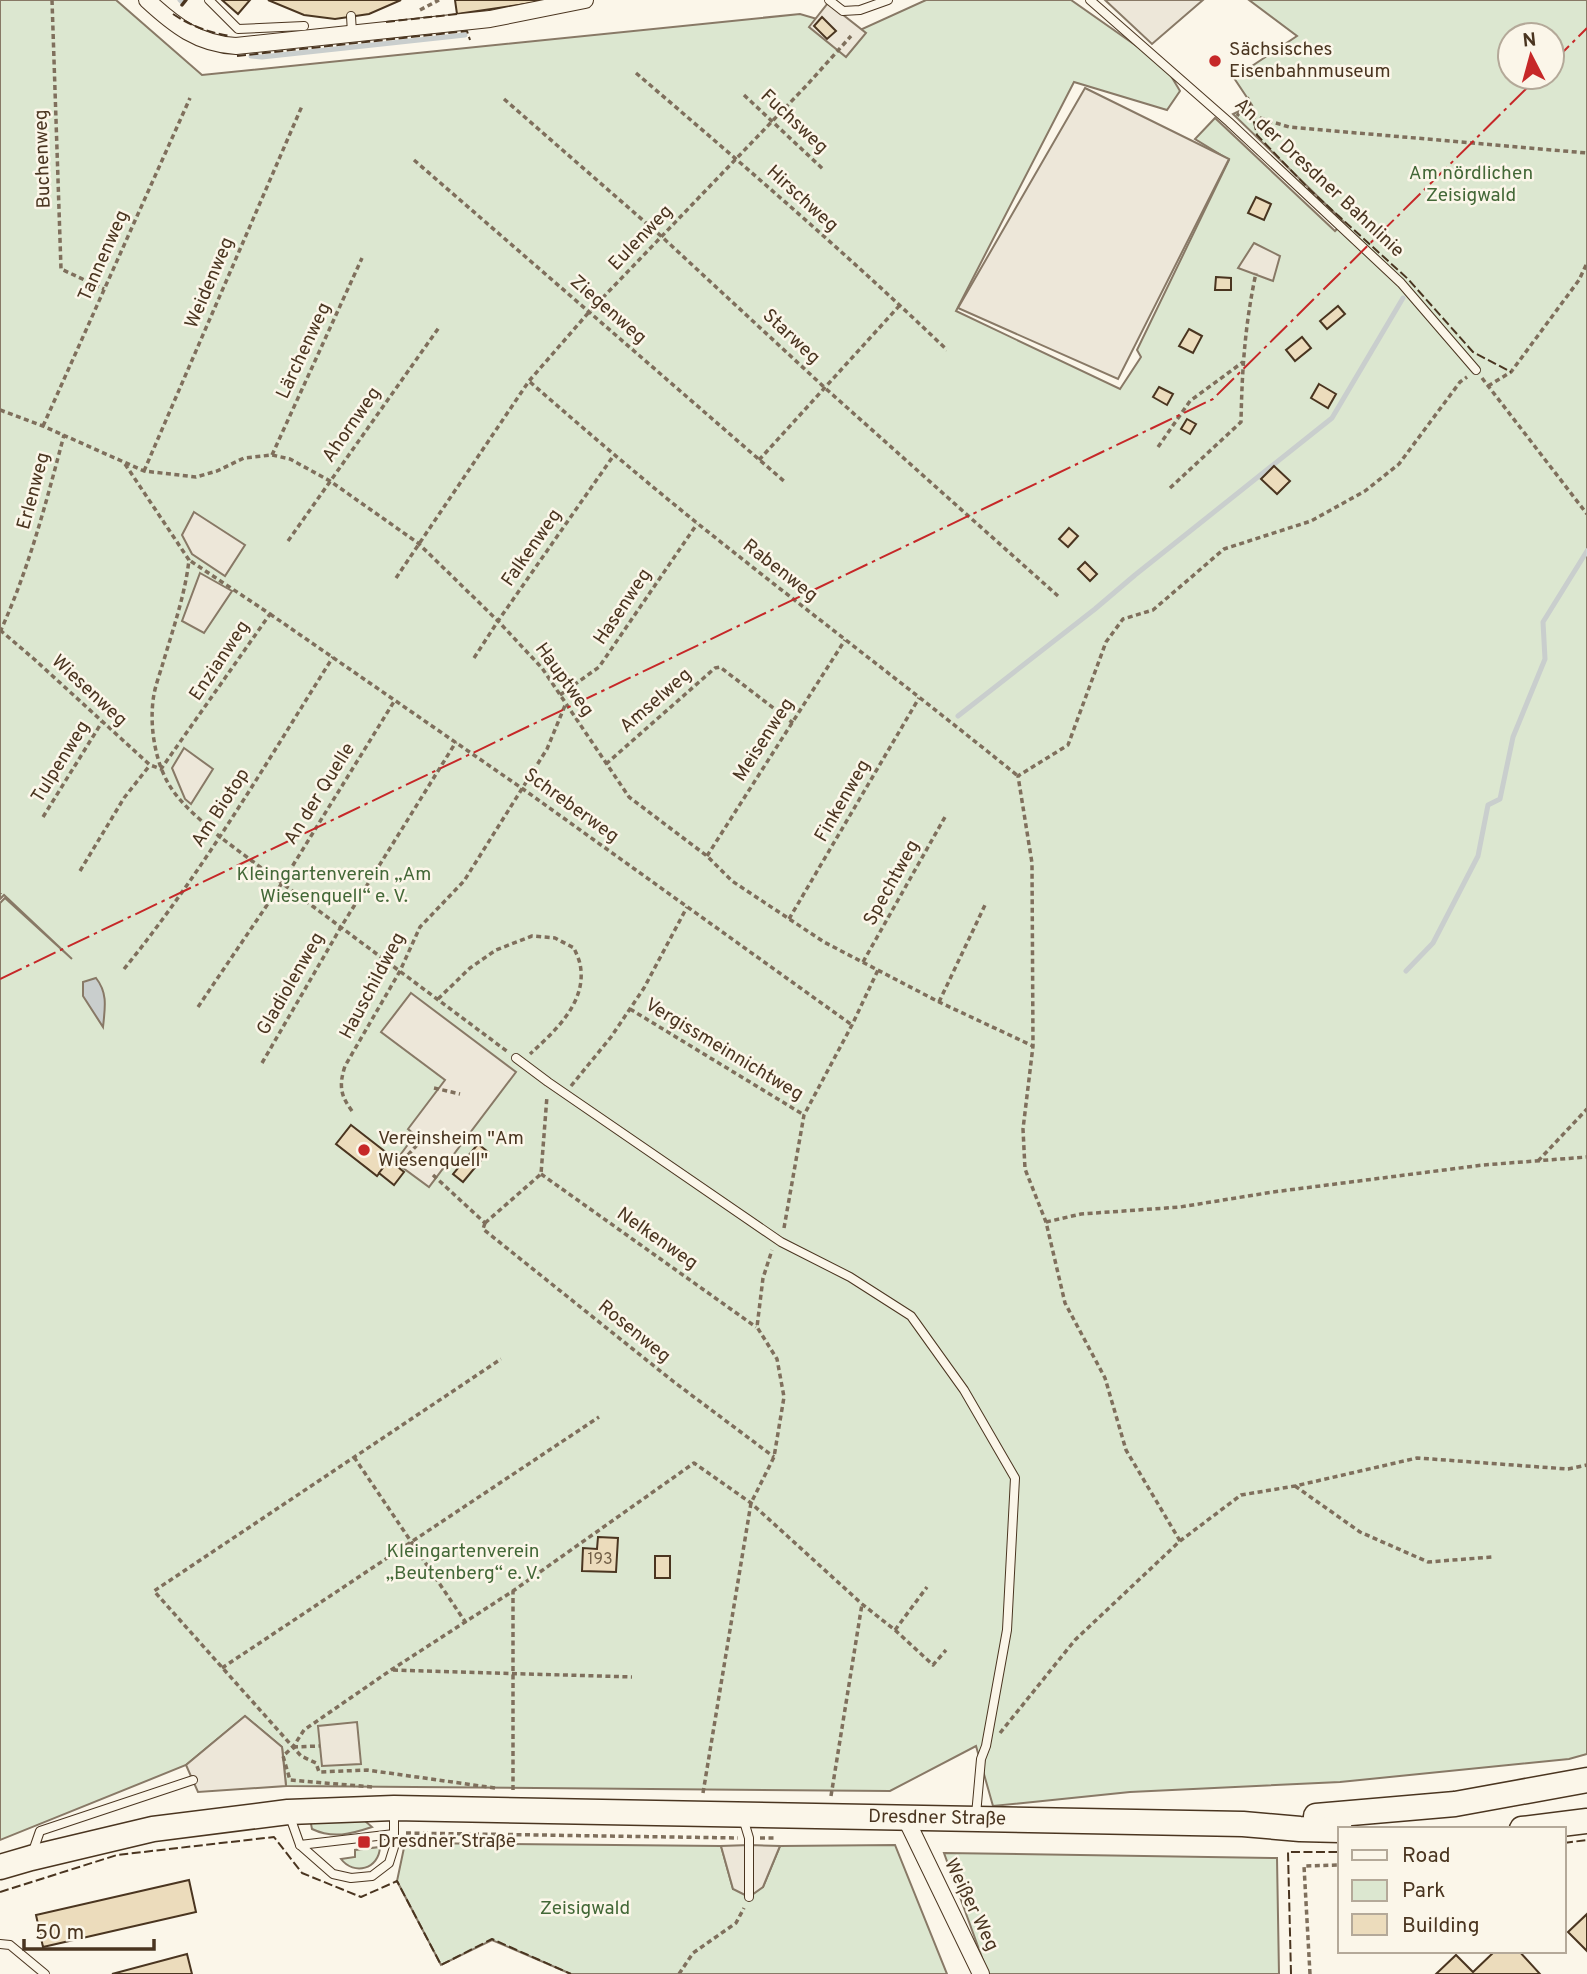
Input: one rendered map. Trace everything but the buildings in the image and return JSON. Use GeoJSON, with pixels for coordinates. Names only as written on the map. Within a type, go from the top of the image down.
{"type":"FeatureCollection","features":[{"type":"Feature","properties":{"kind":"main road"},"geometry":{"type":"LineString","coordinates":[[1243,1824],[1455,1804],[1587,1780]]}},
{"type":"Feature","properties":{"kind":"main road","name":"Dresdner Straße"},"geometry":{"type":"LineString","coordinates":[[0,1867],[153,1829],[288,1812],[394,1808],[746,1826],[905,1817],[1243,1824]]}},
{"type":"Feature","properties":{"kind":"main road"},"geometry":{"type":"LineString","coordinates":[[1538,1827],[1587,1821]]}},
{"type":"Feature","properties":{"kind":"main road"},"geometry":{"type":"LineString","coordinates":[[1243,1824],[1338,1830]]}},
{"type":"Feature","properties":{"kind":"street"},"geometry":{"type":"LineString","coordinates":[[147,0],[174,25],[217,45],[236,46],[490,19],[575,1]]}},
{"type":"Feature","properties":{"kind":"street","name":"Weißer Weg"},"geometry":{"type":"LineString","coordinates":[[905,1817],[981,1974]]}},
{"type":"Feature","properties":{"kind":"lane"},"geometry":{"type":"LineString","coordinates":[[209,0],[238,29],[304,26]]}},
{"type":"Feature","properties":{"kind":"lane"},"geometry":{"type":"LineString","coordinates":[[829,0],[843,11],[860,10],[888,0]]}},
{"type":"Feature","properties":{"kind":"lane","name":"An der Dresdner Bahnlinie"},"geometry":{"type":"LineString","coordinates":[[1090,0],[1229,122],[1401,283],[1476,370]]}},
{"type":"Feature","properties":{"kind":"lane"},"geometry":{"type":"LineString","coordinates":[[351,16],[352,33]]}},
{"type":"Feature","properties":{"kind":"lane"},"geometry":{"type":"LineString","coordinates":[[236,46],[238,29]]}},
{"type":"Feature","properties":{"kind":"lane"},"geometry":{"type":"LineString","coordinates":[[518,1060],[779,1240],[849,1277],[911,1316],[964,1390],[1015,1478],[1007,1630],[986,1746],[981,1759],[976,1818]]}},
{"type":"Feature","properties":{"kind":"lane"},"geometry":{"type":"LineString","coordinates":[[31,1858],[40,1831],[193,1780]]}},
{"type":"Feature","properties":{"kind":"lane"},"geometry":{"type":"LineString","coordinates":[[288,1812],[300,1845],[333,1874],[351,1878],[372,1876],[389,1863],[394,1847],[394,1808]]}},
{"type":"Feature","properties":{"kind":"lane"},"geometry":{"type":"LineString","coordinates":[[746,1826],[750,1897]]}},
{"type":"Feature","properties":{"kind":"lane"},"geometry":{"type":"LineString","coordinates":[[300,1845],[394,1834]]}},
{"type":"Feature","properties":{"kind":"lane"},"geometry":{"type":"LineString","coordinates":[[0,1944],[10,1945],[45,1974]]}},
{"type":"Feature","properties":{"kind":"path","name":"Buchenweg"},"geometry":{"type":"LineString","coordinates":[[52,0],[61,269],[104,289]]}},
{"type":"Feature","properties":{"kind":"path","name":"Eulenweg"},"geometry":{"type":"LineString","coordinates":[[396,578],[529,382],[589,312],[851,36]]}},
{"type":"Feature","properties":{"kind":"path","name":"Hirschweg"},"geometry":{"type":"LineString","coordinates":[[636,73],[900,305],[947,350]]}},
{"type":"Feature","properties":{"kind":"path","name":"Fuchsweg"},"geometry":{"type":"LineString","coordinates":[[744,94],[824,170]]}},
{"type":"Feature","properties":{"kind":"path","name":"Tannenweg"},"geometry":{"type":"LineString","coordinates":[[43,426],[190,98]]}},
{"type":"Feature","properties":{"kind":"path","name":"Starweg"},"geometry":{"type":"LineString","coordinates":[[504,99],[661,236],[824,387],[1058,596]]}},
{"type":"Feature","properties":{"kind":"path","name":"Weidenweg"},"geometry":{"type":"LineString","coordinates":[[144,471],[302,106]]}},
{"type":"Feature","properties":{"kind":"path"},"geometry":{"type":"LineString","coordinates":[[1229,122],[1240,112],[1289,127],[1587,153]]}},
{"type":"Feature","properties":{"kind":"path","name":"Ziegenweg"},"geometry":{"type":"LineString","coordinates":[[414,160],[785,482]]}},
{"type":"Feature","properties":{"kind":"path","name":"Lärchenweg"},"geometry":{"type":"LineString","coordinates":[[272,455],[362,258]]}},
{"type":"Feature","properties":{"kind":"path"},"geometry":{"type":"LineString","coordinates":[[1488,386],[1511,372],[1579,280],[1587,263]]}},
{"type":"Feature","properties":{"kind":"path"},"geometry":{"type":"LineString","coordinates":[[1170,488],[1241,422],[1247,312],[1256,273]]}},
{"type":"Feature","properties":{"kind":"path"},"geometry":{"type":"LineString","coordinates":[[759,460],[900,305]]}},
{"type":"Feature","properties":{"kind":"path","name":"Ahornweg"},"geometry":{"type":"LineString","coordinates":[[288,541],[440,326]]}},
{"type":"Feature","properties":{"kind":"path"},"geometry":{"type":"LineString","coordinates":[[1158,447],[1190,401],[1243,362]]}},
{"type":"Feature","properties":{"kind":"path"},"geometry":{"type":"LineString","coordinates":[[1180,1541],[1126,1450],[1105,1378],[1065,1303],[1046,1222],[1025,1169],[1023,1129],[1033,1046],[1032,863],[1018,776],[1068,746],[1106,642],[1123,619],[1153,610],[1224,549],[1311,521],[1365,491],[1399,464],[1460,382],[1476,370],[1587,514]]}},
{"type":"Feature","properties":{"kind":"path","name":"Rabenweg"},"geometry":{"type":"LineString","coordinates":[[529,382],[698,523],[1018,776]]}},
{"type":"Feature","properties":{"kind":"path"},"geometry":{"type":"LineString","coordinates":[[0,410],[144,471],[196,477],[217,471],[244,458],[272,455]]}},
{"type":"Feature","properties":{"kind":"path","name":"Erlenweg"},"geometry":{"type":"LineString","coordinates":[[0,631],[26,568],[64,435]]}},
{"type":"Feature","properties":{"kind":"path","name":"Hauptweg"},"geometry":{"type":"LineString","coordinates":[[272,455],[290,459],[330,481],[418,542],[542,668],[629,797],[707,856],[732,881],[824,942],[939,1002],[1033,1046]]}},
{"type":"Feature","properties":{"kind":"path","name":"Falkenweg"},"geometry":{"type":"LineString","coordinates":[[474,658],[614,455]]}},
{"type":"Feature","properties":{"kind":"path"},"geometry":{"type":"LineString","coordinates":[[124,463],[190,560],[187,581],[154,695],[153,726],[161,769],[176,793],[220,837],[518,1060],[555,1031],[574,1004],[580,985],[581,966],[574,948],[555,938],[532,936],[495,950],[470,968],[438,999]]}},
{"type":"Feature","properties":{"kind":"path","name":"Hasenweg"},"geometry":{"type":"LineString","coordinates":[[560,695],[600,667],[698,523]]}},
{"type":"Feature","properties":{"kind":"path","name":"Enzianweg"},"geometry":{"type":"LineString","coordinates":[[161,769],[270,614],[190,560]]}},
{"type":"Feature","properties":{"kind":"path","name":"Schreberweg"},"geometry":{"type":"LineString","coordinates":[[270,614],[523,789],[852,1025]]}},
{"type":"Feature","properties":{"kind":"path","name":"Wiesenweg"},"geometry":{"type":"LineString","coordinates":[[0,631],[150,765],[161,769]]}},
{"type":"Feature","properties":{"kind":"path","name":"Meisenweg"},"geometry":{"type":"LineString","coordinates":[[707,856],[845,640]]}},
{"type":"Feature","properties":{"kind":"path","name":"Am Biotop"},"geometry":{"type":"LineString","coordinates":[[124,970],[154,933],[220,837],[334,657]]}},
{"type":"Feature","properties":{"kind":"path","name":"Amselweg"},"geometry":{"type":"LineString","coordinates":[[606,764],[715,668],[720,667],[793,723]]}},
{"type":"Feature","properties":{"kind":"path","name":"Finkenweg"},"geometry":{"type":"LineString","coordinates":[[789,919],[920,697]]}},
{"type":"Feature","properties":{"kind":"path","name":"An der Quelle"},"geometry":{"type":"LineString","coordinates":[[198,1007],[282,883],[395,700]]}},
{"type":"Feature","properties":{"kind":"path","name":"Hauschildweg"},"geometry":{"type":"LineString","coordinates":[[352,1111],[342,1098],[341,1079],[345,1066],[400,971],[420,927],[464,881],[547,749],[566,703]]}},
{"type":"Feature","properties":{"kind":"path","name":"Tulpenweg"},"geometry":{"type":"LineString","coordinates":[[43,817],[103,722]]}},
{"type":"Feature","properties":{"kind":"path","name":"Gladiolenweg"},"geometry":{"type":"LineString","coordinates":[[262,1063],[341,927],[456,742]]}},
{"type":"Feature","properties":{"kind":"path"},"geometry":{"type":"LineString","coordinates":[[80,871],[124,798],[150,765]]}},
{"type":"Feature","properties":{"kind":"path","name":"Spechtweg"},"geometry":{"type":"LineString","coordinates":[[863,962],[945,817]]}},
{"type":"Feature","properties":{"kind":"path"},"geometry":{"type":"LineString","coordinates":[[939,1002],[986,903]]}},
{"type":"Feature","properties":{"kind":"path"},"geometry":{"type":"LineString","coordinates":[[565,1093],[611,1037],[644,988],[687,906]]}},
{"type":"Feature","properties":{"kind":"path"},"geometry":{"type":"LineString","coordinates":[[703,1793],[751,1503],[774,1457],[784,1397],[777,1359],[757,1327],[763,1278],[779,1240],[804,1115],[878,970]]}},
{"type":"Feature","properties":{"kind":"path","name":"Vergissmeinnichtweg"},"geometry":{"type":"LineString","coordinates":[[630,1009],[804,1115]]}},
{"type":"Feature","properties":{"kind":"path"},"geometry":{"type":"LineString","coordinates":[[433,1175],[485,1223],[541,1174],[548,1083]]}},
{"type":"Feature","properties":{"kind":"path"},"geometry":{"type":"LineString","coordinates":[[434,1088],[460,1094]]}},
{"type":"Feature","properties":{"kind":"path"},"geometry":{"type":"LineString","coordinates":[[1537,1161],[1587,1109]]}},
{"type":"Feature","properties":{"kind":"path"},"geometry":{"type":"LineString","coordinates":[[408,1155],[417,1145]]}},
{"type":"Feature","properties":{"kind":"path"},"geometry":{"type":"LineString","coordinates":[[1046,1222],[1081,1214],[1180,1207],[1470,1166],[1587,1157]]}},
{"type":"Feature","properties":{"kind":"path","name":"Nelkenweg"},"geometry":{"type":"LineString","coordinates":[[541,1174],[757,1327]]}},
{"type":"Feature","properties":{"kind":"path","name":"Rosenweg"},"geometry":{"type":"LineString","coordinates":[[485,1223],[483,1229],[674,1382],[774,1457]]}},
{"type":"Feature","properties":{"kind":"path"},"geometry":{"type":"LineString","coordinates":[[500,1788],[367,1770],[319,1772],[316,1763],[301,1756],[154,1591],[502,1359]]}},
{"type":"Feature","properties":{"kind":"path"},"geometry":{"type":"LineString","coordinates":[[222,1669],[599,1417]]}},
{"type":"Feature","properties":{"kind":"path"},"geometry":{"type":"LineString","coordinates":[[354,1457],[466,1623]]}},
{"type":"Feature","properties":{"kind":"path"},"geometry":{"type":"LineString","coordinates":[[986,1746],[1003,1731],[1075,1640],[1180,1541],[1241,1495],[1417,1458],[1568,1469],[1587,1465]]}},
{"type":"Feature","properties":{"kind":"path"},"geometry":{"type":"LineString","coordinates":[[378,1787],[290,1780],[283,1756],[304,1730],[513,1591],[695,1463],[751,1503],[862,1604],[933,1664],[946,1650]]}},
{"type":"Feature","properties":{"kind":"path"},"geometry":{"type":"LineString","coordinates":[[1294,1486],[1360,1532],[1428,1562],[1492,1557]]}},
{"type":"Feature","properties":{"kind":"path"},"geometry":{"type":"LineString","coordinates":[[895,1630],[927,1587]]}},
{"type":"Feature","properties":{"kind":"path"},"geometry":{"type":"LineString","coordinates":[[513,1591],[513,1790]]}},
{"type":"Feature","properties":{"kind":"path"},"geometry":{"type":"LineString","coordinates":[[831,1797],[862,1604]]}},
{"type":"Feature","properties":{"kind":"path"},"geometry":{"type":"LineString","coordinates":[[391,1670],[632,1677]]}},
{"type":"Feature","properties":{"kind":"path"},"geometry":{"type":"LineString","coordinates":[[293,1746],[320,1746]]}},
{"type":"Feature","properties":{"kind":"path"},"geometry":{"type":"LineString","coordinates":[[394,1834],[746,1826]]}},
{"type":"Feature","properties":{"kind":"path"},"geometry":{"type":"LineString","coordinates":[[1310,1974],[1304,1866],[1338,1865]]}},
{"type":"Feature","properties":{"kind":"path"},"geometry":{"type":"LineString","coordinates":[[679,1974],[693,1953],[736,1923],[750,1897]]}},
{"type":"Feature","properties":{"kind":"green space"},"geometry":{"type":"Polygon","coordinates":[[[0,0],[116,0],[202,75],[800,14],[858,31],[926,0],[1071,0],[1165,66],[1180,91],[1167,110],[1074,82],[956,311],[1120,389],[1141,357],[1137,350],[1229,160],[1195,139],[1215,118],[1335,231],[1344,222],[1233,114],[1252,105],[1234,78],[1297,36],[1249,0],[1587,0],[1587,1754],[1569,1759],[1340,1782],[1130,1792],[993,1806],[976,1746],[890,1791],[286,1786],[282,1747],[245,1716],[186,1765],[0,1840],[0,903],[5,898],[72,959],[4,895],[0,899],[0,0]]]}},
{"type":"Feature","properties":{"kind":"green space"},"geometry":{"type":"Polygon","coordinates":[[[313,1820],[365,1821],[372,1827],[335,1835],[312,1829],[313,1820]]]}},
{"type":"Feature","properties":{"kind":"green space","name":"Zeisigwald"},"geometry":{"type":"Polygon","coordinates":[[[405,1843],[721,1846],[733,1889],[763,1887],[780,1846],[895,1845],[947,1974],[571,1974],[492,1940],[441,1965],[397,1881],[405,1843]]]}},
{"type":"Feature","properties":{"kind":"green space"},"geometry":{"type":"Polygon","coordinates":[[[380,1847],[375,1861],[365,1868],[352,1867],[341,1859],[355,1857],[355,1850],[380,1847]]]}},
{"type":"Feature","properties":{"kind":"green space"},"geometry":{"type":"Polygon","coordinates":[[[944,1853],[1277,1858],[1279,1974],[988,1974],[944,1853]]]}},
{"type":"Feature","properties":{"kind":"shaded area"},"geometry":{"type":"Polygon","coordinates":[[[1105,0],[1203,0],[1152,44],[1105,0]]]}},
{"type":"Feature","properties":{"kind":"shaded area"},"geometry":{"type":"Polygon","coordinates":[[[828,3],[866,33],[846,57],[809,27],[828,3]]]}},
{"type":"Feature","properties":{"kind":"shaded area"},"geometry":{"type":"Polygon","coordinates":[[[1085,88],[1229,159],[1118,379],[958,308],[1085,88]]]}},
{"type":"Feature","properties":{"kind":"shaded area"},"geometry":{"type":"Polygon","coordinates":[[[1254,243],[1280,256],[1273,281],[1238,268],[1254,243]]]}},
{"type":"Feature","properties":{"kind":"shaded area"},"geometry":{"type":"Polygon","coordinates":[[[194,512],[245,545],[225,576],[192,554],[182,535],[194,512]]]}},
{"type":"Feature","properties":{"kind":"shaded area"},"geometry":{"type":"Polygon","coordinates":[[[200,573],[232,591],[204,633],[182,621],[200,573]]]}},
{"type":"Feature","properties":{"kind":"shaded area"},"geometry":{"type":"Polygon","coordinates":[[[184,748],[213,769],[191,804],[185,799],[172,768],[184,748]]]}},
{"type":"Feature","properties":{"kind":"shaded area"},"geometry":{"type":"Polygon","coordinates":[[[96,978],[104,995],[103,1027],[83,996],[83,982],[96,978]]]}},
{"type":"Feature","properties":{"kind":"shaded area"},"geometry":{"type":"Polygon","coordinates":[[[411,993],[516,1072],[429,1187],[395,1162],[415,1135],[408,1129],[445,1080],[381,1032],[411,993]]]}},
{"type":"Feature","properties":{"kind":"shaded area"},"geometry":{"type":"Polygon","coordinates":[[[245,1716],[282,1747],[286,1786],[198,1792],[186,1765],[245,1716]]]}},
{"type":"Feature","properties":{"kind":"shaded area"},"geometry":{"type":"Polygon","coordinates":[[[357,1722],[361,1764],[322,1766],[318,1726],[357,1722]]]}},
{"type":"Feature","properties":{"kind":"shaded area"},"geometry":{"type":"Polygon","coordinates":[[[721,1846],[780,1846],[763,1887],[749,1897],[733,1889],[721,1846]]]}},
{"type":"Feature","properties":{"kind":"waterway"},"geometry":{"type":"LineString","coordinates":[[251,56],[465,35]]}},
{"type":"Feature","properties":{"kind":"waterway"},"geometry":{"type":"LineString","coordinates":[[958,716],[1332,418],[1403,298]]}},
{"type":"Feature","properties":{"kind":"waterway"},"geometry":{"type":"LineString","coordinates":[[1406,971],[1433,943],[1478,856],[1488,805],[1500,799],[1513,737],[1545,659],[1543,622],[1587,551]]}},
{"type":"Feature","properties":{"kind":"fence"},"geometry":{"type":"LineString","coordinates":[[173,14],[201,28],[231,36]]}},
{"type":"Feature","properties":{"kind":"fence"},"geometry":{"type":"LineString","coordinates":[[386,22],[457,14]]}},
{"type":"Feature","properties":{"kind":"fence"},"geometry":{"type":"LineString","coordinates":[[237,56],[467,31],[470,40]]}},
{"type":"Feature","properties":{"kind":"fence"},"geometry":{"type":"LineString","coordinates":[[1248,97],[1257,135],[1310,190],[1408,279],[1473,352],[1511,372]]}},
{"type":"Feature","properties":{"kind":"fence"},"geometry":{"type":"LineString","coordinates":[[0,1892],[117,1855],[274,1837],[302,1873],[361,1897],[397,1881],[441,1965],[492,1939],[571,1974]]}},
{"type":"Feature","properties":{"kind":"fence"},"geometry":{"type":"LineString","coordinates":[[1566,1843],[1587,1840]]}},
{"type":"Feature","properties":{"kind":"fence"},"geometry":{"type":"LineString","coordinates":[[1291,1974],[1288,1852],[1338,1852]]}},
{"type":"Feature","properties":{"kind":"wall"},"geometry":{"type":"LineString","coordinates":[[182,5],[186,0]]}},
{"type":"Feature","properties":{"kind":"power"},"geometry":{"type":"LineString","coordinates":[[1566,49],[1587,28]]}},
{"type":"Feature","properties":{"kind":"power"},"geometry":{"type":"LineString","coordinates":[[0,979],[1213,399],[1524,91]]}},
{"type":"Feature","properties":{"kind":"place","name":"Sächsisches Eisenbahnmuseum"},"geometry":{"type":"Point","coordinates":[1215,61]}},
{"type":"Feature","properties":{"kind":"place","name":"Vereinsheim \"Am Wiesenquell\""},"geometry":{"type":"Point","coordinates":[364,1150]}},
{"type":"Feature","properties":{"kind":"place","name":"Dresdner Straße"},"geometry":{"type":"Point","coordinates":[364,1842]}},
{"type":"Feature","properties":{"kind":"park label","name":"Am nördlichen Zeisigwald"},"geometry":{"type":"Point","coordinates":[1471,185]}},
{"type":"Feature","properties":{"kind":"park label","name":"Kleingartenverein „Am Wiesenquell“ e. V."},"geometry":{"type":"Point","coordinates":[334,886]}},
{"type":"Feature","properties":{"kind":"park label","name":"Kleingartenverein „Beutenberg“ e. V."},"geometry":{"type":"Point","coordinates":[463,1563]}}]}
